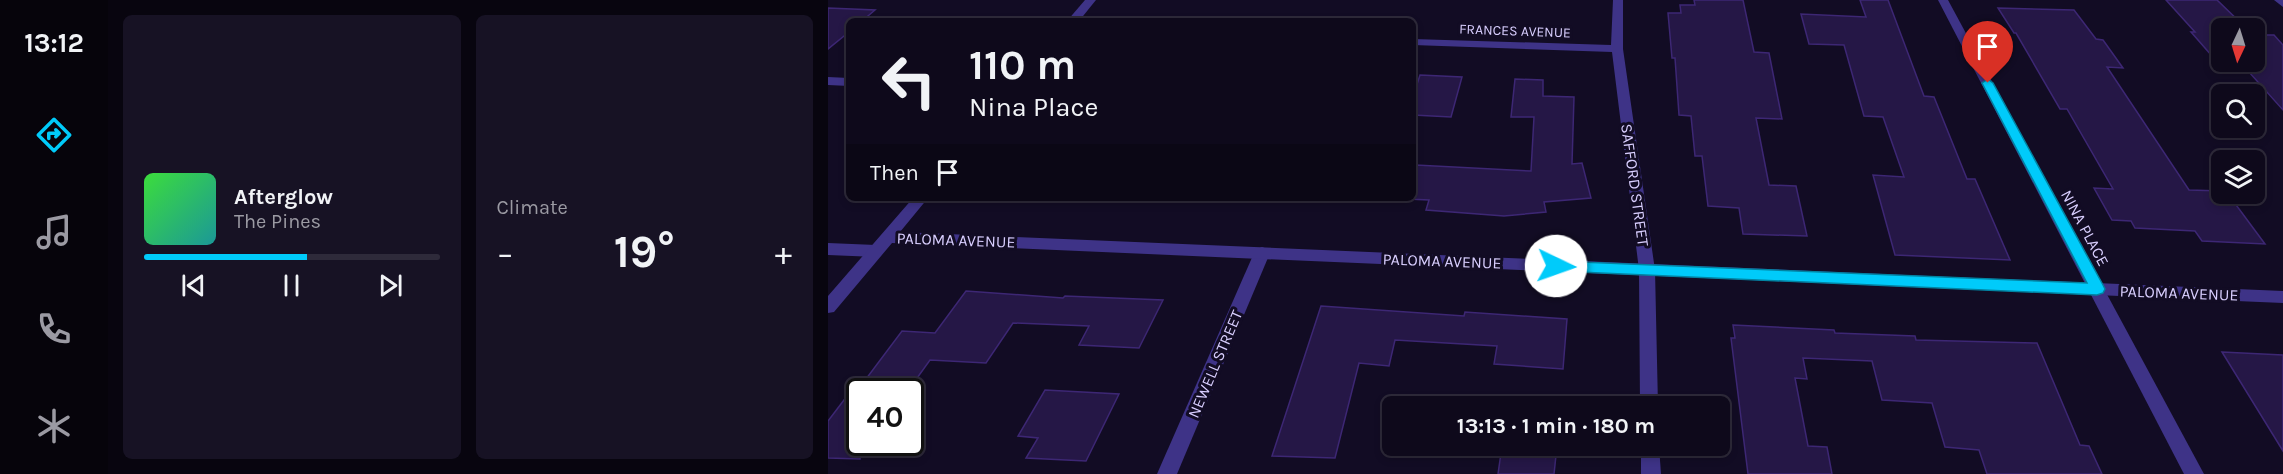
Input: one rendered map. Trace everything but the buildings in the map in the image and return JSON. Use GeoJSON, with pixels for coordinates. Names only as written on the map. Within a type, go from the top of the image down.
{"type":"FeatureCollection","features":[{"type":"Feature","properties":{"kind":"street"},"geometry":{"type":"LineString","coordinates":[[1076,18],[1091,0]]}},
{"type":"Feature","properties":{"kind":"street","name":"SAFFORD STREET"},"geometry":{"type":"LineString","coordinates":[[1618,0],[1617,49],[1647,270],[1649,396]]}},
{"type":"Feature","properties":{"kind":"street","name":"NINA PLACE"},"geometry":{"type":"LineString","coordinates":[[1944,0],[2193,474]]}},
{"type":"Feature","properties":{"kind":"street"},"geometry":{"type":"LineString","coordinates":[[2279,0],[2283,4]]}},
{"type":"Feature","properties":{"kind":"street","name":"FRANCES AVENUE"},"geometry":{"type":"LineString","coordinates":[[1416,42],[1617,49]]}},
{"type":"Feature","properties":{"kind":"street"},"geometry":{"type":"LineString","coordinates":[[828,81],[846,82]]}},
{"type":"Feature","properties":{"kind":"street"},"geometry":{"type":"LineString","coordinates":[[828,307],[918,201]]}},
{"type":"Feature","properties":{"kind":"street","name":"PALOMA AVENUE"},"geometry":{"type":"LineString","coordinates":[[888,237],[2283,297]]}},
{"type":"Feature","properties":{"kind":"street"},"geometry":{"type":"LineString","coordinates":[[828,249],[876,252]]}},
{"type":"Feature","properties":{"kind":"street","name":"NEWELL STREET"},"geometry":{"type":"LineString","coordinates":[[1167,474],[1262,253]]}},
{"type":"Feature","properties":{"kind":"street"},"geometry":{"type":"LineString","coordinates":[[1650,456],[1651,474]]}},
{"type":"Feature","properties":{"kind":"route"},"geometry":{"type":"LineString","coordinates":[[1556,266],[2097,289],[1988,83]]}}]}
